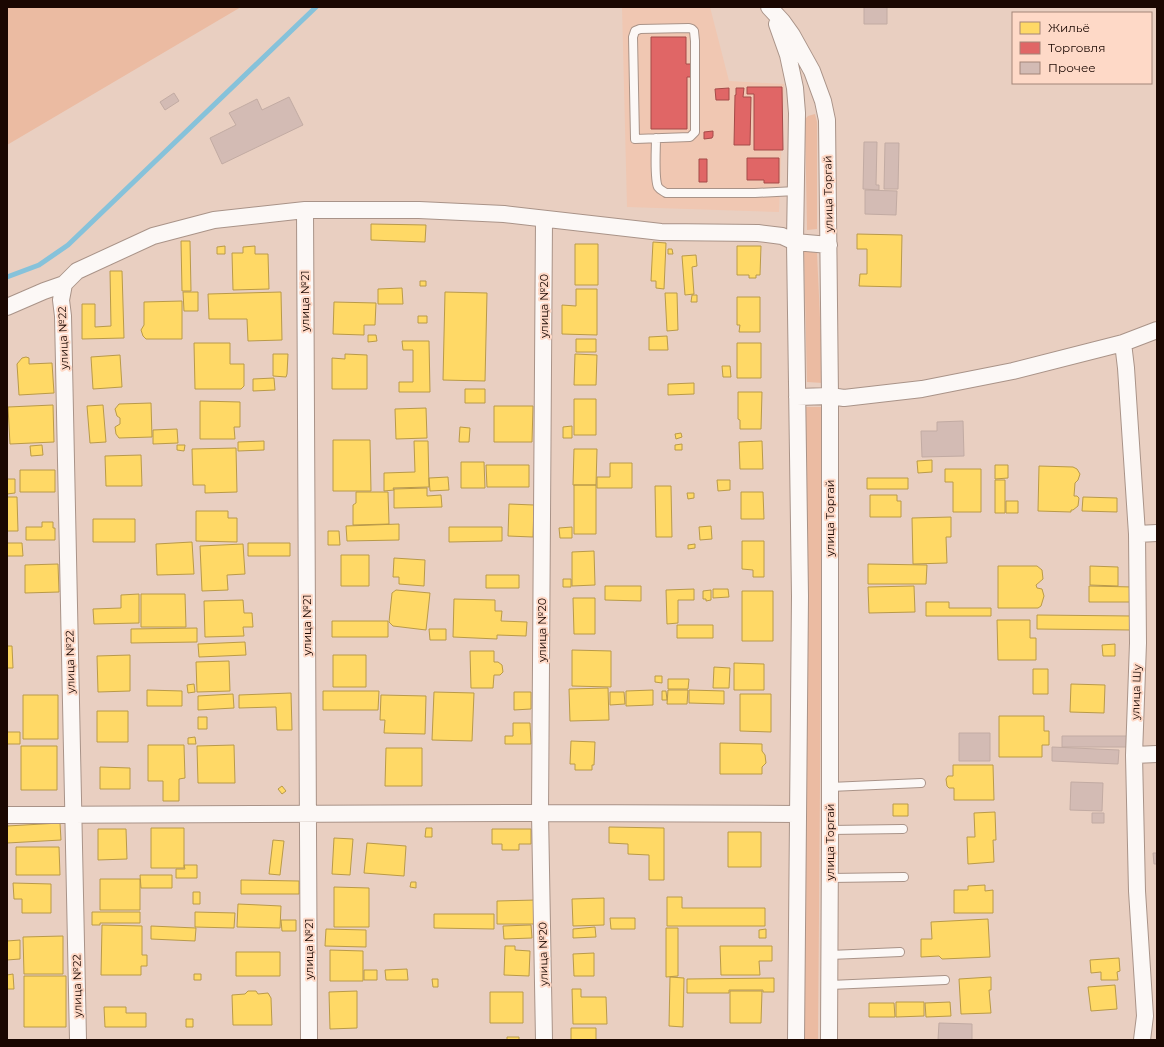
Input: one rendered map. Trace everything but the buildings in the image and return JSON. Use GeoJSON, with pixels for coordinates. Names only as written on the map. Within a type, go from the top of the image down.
{"type":"FeatureCollection","features":[{"type":"Feature","properties":{"kind":"street","name":"улица Торгай"},"geometry":{"type":"LineString","coordinates":[[771,9],[788,55],[795,88],[797,113],[795,242],[800,596],[796,1040]]}},
{"type":"Feature","properties":{"kind":"street","name":"улица Торгай"},"geometry":{"type":"LineString","coordinates":[[771,9],[782,21],[800,47],[812,71],[823,101],[827,120],[830,396],[829,1040]]}},
{"type":"Feature","properties":{"kind":"street"},"geometry":{"type":"LineString","coordinates":[[7,307],[64,284],[77,271],[153,236],[214,220],[305,210],[418,210],[504,214],[544,220],[661,232],[758,233],[782,236],[795,242],[829,245]]}},
{"type":"Feature","properties":{"kind":"street","name":"улица №21"},"geometry":{"type":"LineString","coordinates":[[305,210],[310,1040]]}},
{"type":"Feature","properties":{"kind":"street","name":"улица №20"},"geometry":{"type":"LineString","coordinates":[[544,220],[540,813],[544,1040]]}},
{"type":"Feature","properties":{"kind":"street","name":"улица №22"},"geometry":{"type":"LineString","coordinates":[[64,284],[61,300],[78,1040]]}},
{"type":"Feature","properties":{"kind":"street"},"geometry":{"type":"LineString","coordinates":[[797,397],[830,396],[844,398],[922,389],[1013,371],[1123,344],[1157,330]]}},
{"type":"Feature","properties":{"kind":"street","name":"улица Шу"},"geometry":{"type":"LineString","coordinates":[[1123,344],[1126,368],[1137,534],[1138,643],[1134,754],[1137,891],[1145,1016],[1142,1040]]}},
{"type":"Feature","properties":{"kind":"street"},"geometry":{"type":"LineString","coordinates":[[1137,534],[1157,533]]}},
{"type":"Feature","properties":{"kind":"street"},"geometry":{"type":"LineString","coordinates":[[1134,754],[1157,754]]}},
{"type":"Feature","properties":{"kind":"street"},"geometry":{"type":"LineString","coordinates":[[7,815],[540,813],[797,814]]}},
{"type":"Feature","properties":{"kind":"lane"},"geometry":{"type":"LineString","coordinates":[[640,28],[689,28],[694,32],[695,132],[690,137],[656,138],[635,139],[633,37],[635,31],[640,28]]}},
{"type":"Feature","properties":{"kind":"lane"},"geometry":{"type":"LineString","coordinates":[[656,138],[656,180],[661,190],[666,193],[755,193],[796,191]]}},
{"type":"Feature","properties":{"kind":"lane"},"geometry":{"type":"LineString","coordinates":[[830,787],[921,783]]}},
{"type":"Feature","properties":{"kind":"lane"},"geometry":{"type":"LineString","coordinates":[[830,830],[904,829]]}},
{"type":"Feature","properties":{"kind":"lane"},"geometry":{"type":"LineString","coordinates":[[830,878],[904,877]]}},
{"type":"Feature","properties":{"kind":"lane"},"geometry":{"type":"LineString","coordinates":[[830,955],[900,952]]}},
{"type":"Feature","properties":{"kind":"lane"},"geometry":{"type":"LineString","coordinates":[[830,985],[945,980]]}},
{"type":"Feature","properties":{"kind":"shaded area"},"geometry":{"type":"Polygon","coordinates":[[[7,7],[241,7],[7,145],[7,7]]]}},
{"type":"Feature","properties":{"kind":"shaded area"},"geometry":{"type":"Polygon","coordinates":[[[622,7],[710,7],[729,81],[784,84],[779,212],[627,207],[622,7]]]}},
{"type":"Feature","properties":{"kind":"shaded area"},"geometry":{"type":"Polygon","coordinates":[[[815,114],[817,122],[817,229],[807,230],[805,119],[808,116],[815,114]]]}},
{"type":"Feature","properties":{"kind":"shaded area"},"geometry":{"type":"Polygon","coordinates":[[[804,250],[817,253],[823,383],[807,382],[804,250]]]}},
{"type":"Feature","properties":{"kind":"shaded area"},"geometry":{"type":"Polygon","coordinates":[[[806,407],[823,407],[818,1040],[805,1040],[806,407]]]}},
{"type":"Feature","properties":{"kind":"waterway"},"geometry":{"type":"LineString","coordinates":[[7,277],[39,265],[68,245],[316,7]]}}]}
